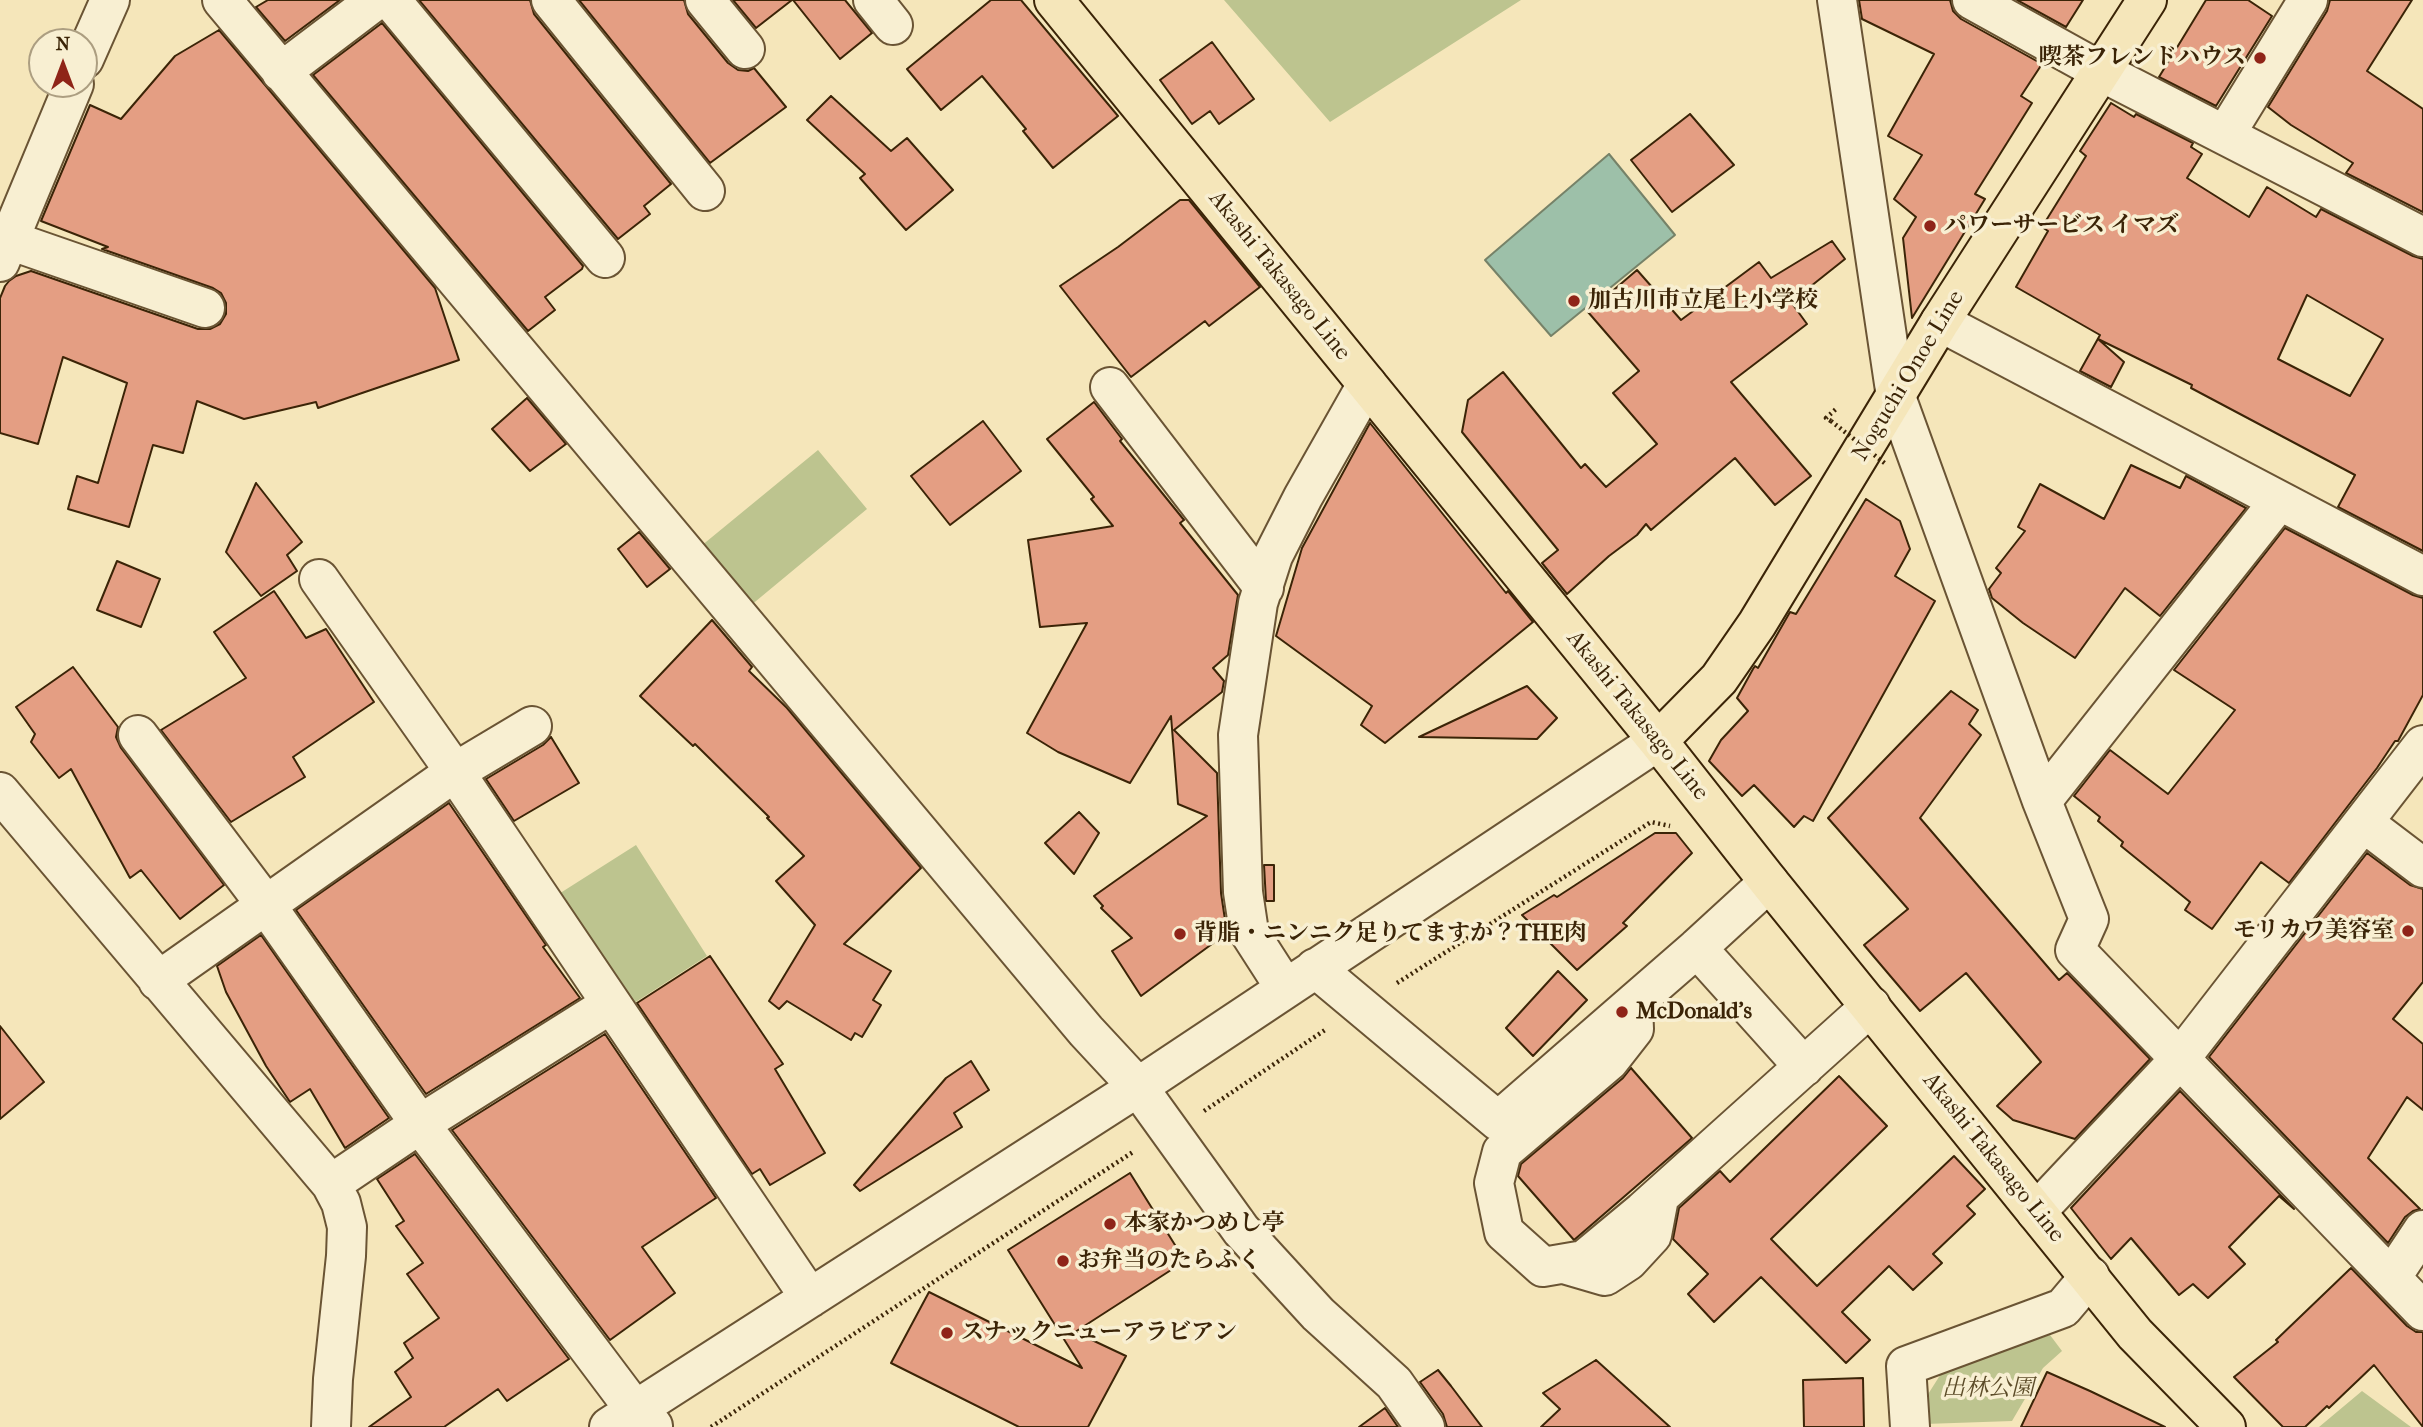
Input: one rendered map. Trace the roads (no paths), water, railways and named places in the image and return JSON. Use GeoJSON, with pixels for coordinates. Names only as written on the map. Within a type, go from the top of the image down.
{"type":"FeatureCollection","features":[{"type":"Feature","properties":{"kind":"main road","name":"Akashi Takasago Line"},"geometry":{"type":"LineString","coordinates":[[1054,0],[1658,741],[2135,1334],[2226,1427]]}},
{"type":"Feature","properties":{"kind":"main road","name":"Noguchi Onoe Line"},"geometry":{"type":"LineString","coordinates":[[1658,741],[1727,668],[1940,322],[2147,0]]}},
{"type":"Feature","properties":{"kind":"street"},"geometry":{"type":"LineString","coordinates":[[98,28],[110,0]]}},
{"type":"Feature","properties":{"kind":"street"},"geometry":{"type":"LineString","coordinates":[[222,0],[1086,1031],[1138,1087],[1241,1230],[1318,1314],[1394,1383],[1425,1427]]}},
{"type":"Feature","properties":{"kind":"street"},"geometry":{"type":"LineString","coordinates":[[281,72],[376,0]]}},
{"type":"Feature","properties":{"kind":"street"},"geometry":{"type":"LineString","coordinates":[[391,0],[605,258]]}},
{"type":"Feature","properties":{"kind":"street"},"geometry":{"type":"LineString","coordinates":[[551,0],[705,191]]}},
{"type":"Feature","properties":{"kind":"street"},"geometry":{"type":"LineString","coordinates":[[705,0],[745,49]]}},
{"type":"Feature","properties":{"kind":"street"},"geometry":{"type":"LineString","coordinates":[[1837,0],[1896,397],[2042,802],[2089,919],[2075,950],[2423,1311]]}},
{"type":"Feature","properties":{"kind":"street"},"geometry":{"type":"LineString","coordinates":[[1972,0],[2102,72],[2423,237]]}},
{"type":"Feature","properties":{"kind":"street"},"geometry":{"type":"LineString","coordinates":[[2225,135],[2308,0]]}},
{"type":"Feature","properties":{"kind":"street"},"geometry":{"type":"LineString","coordinates":[[68,98],[8,227],[205,308]]}},
{"type":"Feature","properties":{"kind":"street"},"geometry":{"type":"LineString","coordinates":[[1940,322],[2423,576]]}},
{"type":"Feature","properties":{"kind":"street"},"geometry":{"type":"LineString","coordinates":[[1367,384],[1303,498],[1269,572],[1258,603],[1238,736],[1243,892],[1249,932],[1300,978],[1360,1007],[1498,1121],[1633,1005],[1769,882]]}},
{"type":"Feature","properties":{"kind":"street"},"geometry":{"type":"LineString","coordinates":[[1127,389],[1269,572]]}},
{"type":"Feature","properties":{"kind":"street"},"geometry":{"type":"LineString","coordinates":[[2042,802],[2279,501]]}},
{"type":"Feature","properties":{"kind":"street"},"geometry":{"type":"LineString","coordinates":[[318,579],[454,772],[810,1298]]}},
{"type":"Feature","properties":{"kind":"street"},"geometry":{"type":"LineString","coordinates":[[158,981],[454,772],[532,726]]}},
{"type":"Feature","properties":{"kind":"street"},"geometry":{"type":"LineString","coordinates":[[138,736],[266,905],[633,1421],[810,1298],[1138,1087],[1658,741]]}},
{"type":"Feature","properties":{"kind":"street"},"geometry":{"type":"LineString","coordinates":[[2036,1212],[2179,1060],[2423,745]]}},
{"type":"Feature","properties":{"kind":"street"},"geometry":{"type":"LineString","coordinates":[[0,792],[331,1184],[341,1203],[347,1227],[346,1256],[333,1379],[331,1427]]}},
{"type":"Feature","properties":{"kind":"street"},"geometry":{"type":"LineString","coordinates":[[2364,823],[2423,868]]}},
{"type":"Feature","properties":{"kind":"street"},"geometry":{"type":"LineString","coordinates":[[1697,948],[1804,1067]]}},
{"type":"Feature","properties":{"kind":"street"},"geometry":{"type":"LineString","coordinates":[[331,1184],[420,1124],[611,1004]]}},
{"type":"Feature","properties":{"kind":"street"},"geometry":{"type":"LineString","coordinates":[[1633,1005],[1634,1029],[1609,1061],[1502,1152],[1494,1183],[1504,1232],[1543,1267],[1584,1260],[1871,1006]]}},
{"type":"Feature","properties":{"kind":"street"},"geometry":{"type":"LineString","coordinates":[[2391,1278],[2423,1230]]}},
{"type":"Feature","properties":{"kind":"street"},"geometry":{"type":"LineString","coordinates":[[1910,1427],[1906,1366],[2063,1308],[2090,1276]]}},
{"type":"Feature","properties":{"kind":"place","name":"喫茶フレンドハウス"},"geometry":{"type":"Point","coordinates":[2260,58]}},
{"type":"Feature","properties":{"kind":"place","name":"パワーサービス イマズ"},"geometry":{"type":"Point","coordinates":[1930,226]}},
{"type":"Feature","properties":{"kind":"place","name":"加古川市立尾上小学校"},"geometry":{"type":"Point","coordinates":[1574,301]}},
{"type":"Feature","properties":{"kind":"place","name":"モリカワ美容室"},"geometry":{"type":"Point","coordinates":[2408,931]}},
{"type":"Feature","properties":{"kind":"place","name":"背脂・ニンニク足りてますか？THE肉"},"geometry":{"type":"Point","coordinates":[1180,934]}},
{"type":"Feature","properties":{"kind":"place","name":"McDonald's"},"geometry":{"type":"Point","coordinates":[1622,1012]}},
{"type":"Feature","properties":{"kind":"place","name":"本家かつめし亭"},"geometry":{"type":"Point","coordinates":[1110,1224]}},
{"type":"Feature","properties":{"kind":"place","name":"お弁当のたらふく"},"geometry":{"type":"Point","coordinates":[1063,1261]}},
{"type":"Feature","properties":{"kind":"place","name":"スナックニューアラビアン"},"geometry":{"type":"Point","coordinates":[947,1333]}},
{"type":"Feature","properties":{"kind":"park label","name":"出林公園"},"geometry":{"type":"Point","coordinates":[1988,1389]}}]}
